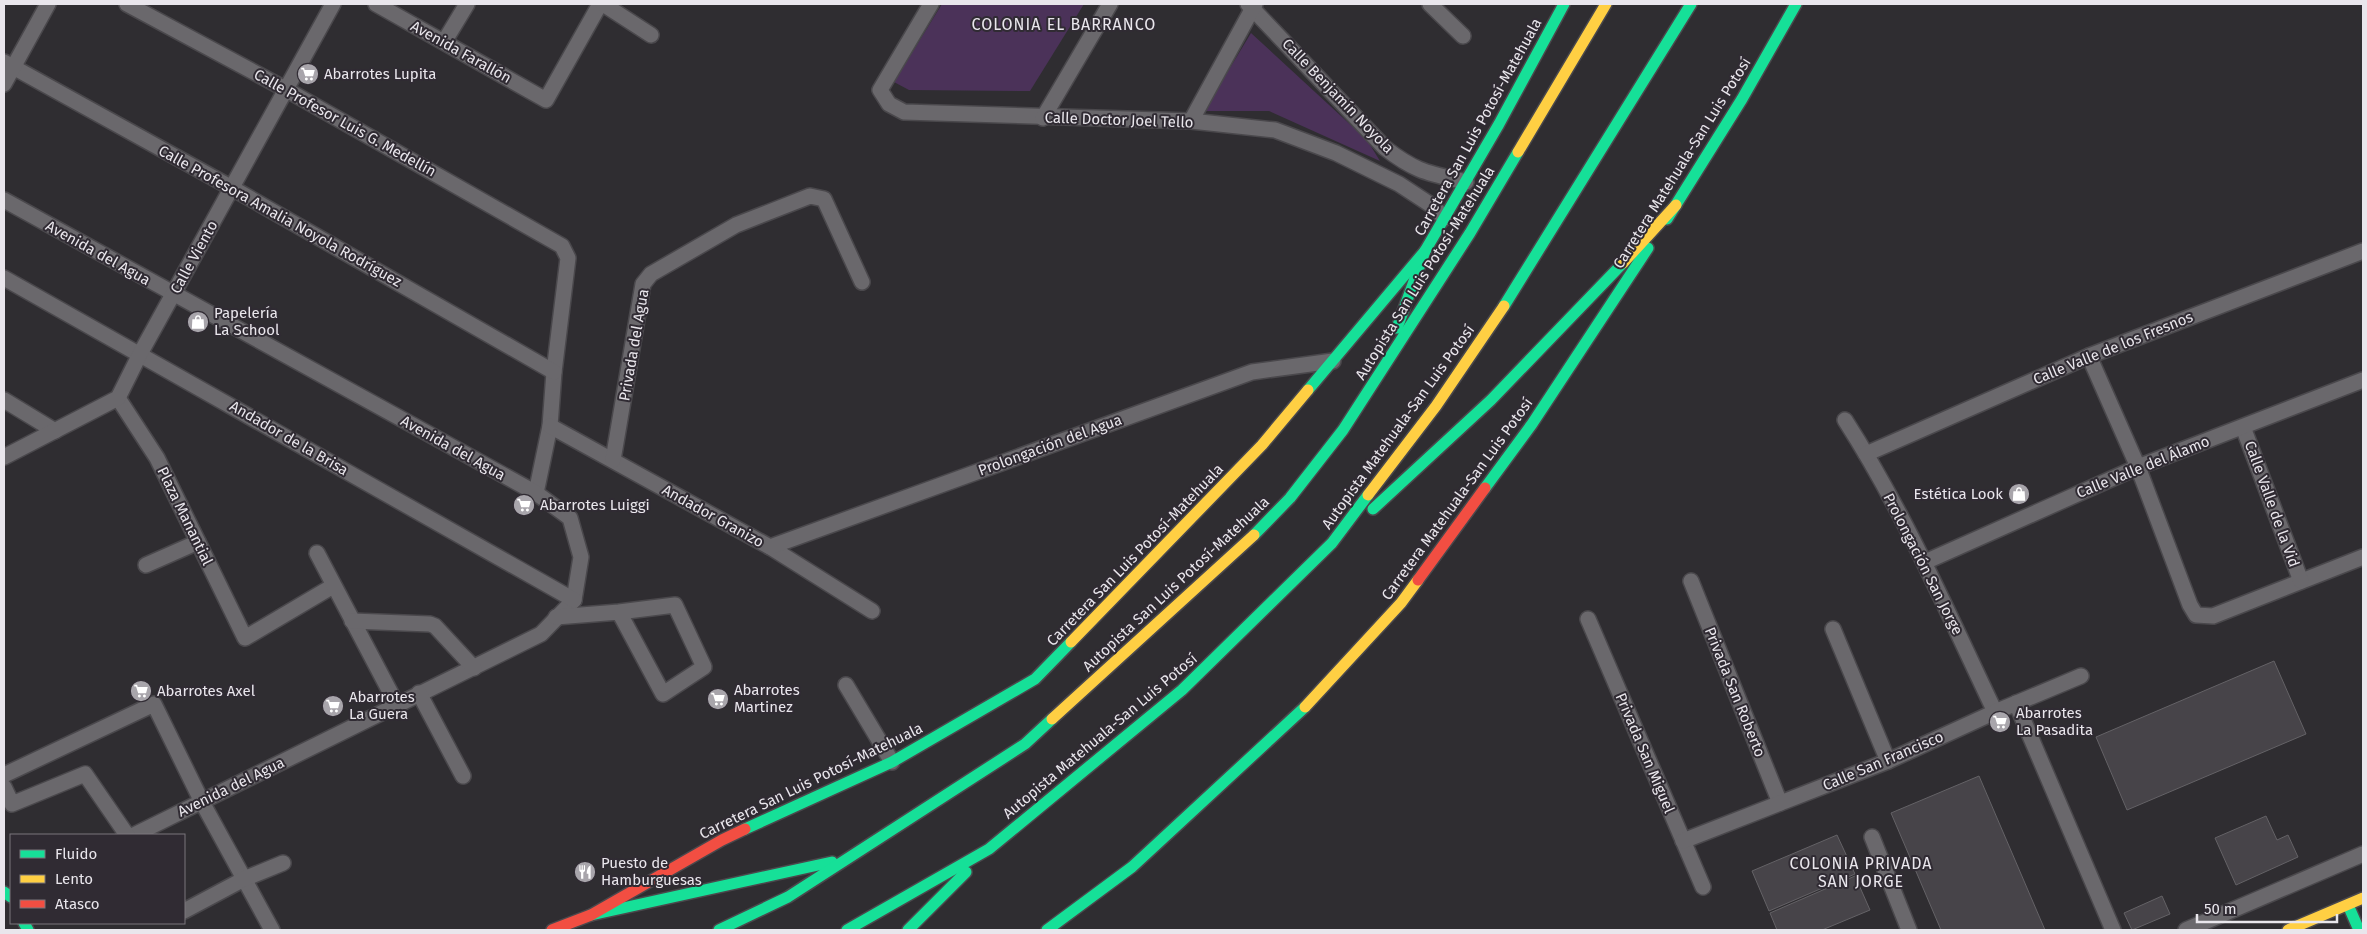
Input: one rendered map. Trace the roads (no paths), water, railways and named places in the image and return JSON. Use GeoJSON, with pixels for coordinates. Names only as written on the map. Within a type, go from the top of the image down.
{"type":"FeatureCollection","features":[{"type":"Feature","properties":{"kind":"main road","name":"Carretera San Luis Potosí-Matehuala"},"geometry":{"type":"LineString","coordinates":[[552,930],[591,915],[722,840],[892,762],[1035,679],[1262,445],[1425,251],[1466,182],[1564,4]]}},
{"type":"Feature","properties":{"kind":"main road","name":"Autopista San Luis Potosí-Matehuala"},"geometry":{"type":"LineString","coordinates":[[719,930],[788,897],[1025,744],[1242,547],[1290,498],[1343,430],[1470,233],[1606,4]]}},
{"type":"Feature","properties":{"kind":"main road","name":"Autopista Matehuala-San Luis Potosí"},"geometry":{"type":"LineString","coordinates":[[847,930],[990,849],[1182,690],[1332,543],[1436,406],[1521,281],[1691,4]]}},
{"type":"Feature","properties":{"kind":"main road","name":"Carretera Matehuala-San Luis Potosí"},"geometry":{"type":"LineString","coordinates":[[1047,930],[1132,867],[1290,723],[1401,603],[1532,424],[1676,205],[1742,99],[1796,4]]}},
{"type":"Feature","properties":{"kind":"main road"},"geometry":{"type":"LineString","coordinates":[[1332,543],[1395,490],[1481,410],[1608,280],[1676,205]]}},
{"type":"Feature","properties":{"kind":"main road"},"geometry":{"type":"LineString","coordinates":[[1381,372],[1425,251]]}},
{"type":"Feature","properties":{"kind":"main road"},"geometry":{"type":"LineString","coordinates":[[908,930],[990,849]]}},
{"type":"Feature","properties":{"kind":"main road"},"geometry":{"type":"LineString","coordinates":[[591,915],[847,859]]}},
{"type":"Feature","properties":{"kind":"main road"},"geometry":{"type":"LineString","coordinates":[[2288,930],[2363,898]]}},
{"type":"Feature","properties":{"kind":"main road"},"geometry":{"type":"LineString","coordinates":[[2348,905],[2359,930]]}},
{"type":"Feature","properties":{"kind":"street"},"geometry":{"type":"LineString","coordinates":[[4,84],[8,65],[48,4]]}},
{"type":"Feature","properties":{"kind":"street","name":"Calle Profesor Luis G. Medellín"},"geometry":{"type":"LineString","coordinates":[[128,4],[287,90],[562,246],[568,258],[554,372]]}},
{"type":"Feature","properties":{"kind":"street","name":"Calle Viento"},"geometry":{"type":"LineString","coordinates":[[118,398],[140,354],[333,4]]}},
{"type":"Feature","properties":{"kind":"street","name":"Avenida Farallón"},"geometry":{"type":"LineString","coordinates":[[376,4],[546,100],[601,4]]}},
{"type":"Feature","properties":{"kind":"street"},"geometry":{"type":"LineString","coordinates":[[444,42],[467,4]]}},
{"type":"Feature","properties":{"kind":"street"},"geometry":{"type":"LineString","coordinates":[[601,4],[651,35]]}},
{"type":"Feature","properties":{"kind":"street","name":"Calle Doctor Joel Tello"},"geometry":{"type":"LineString","coordinates":[[932,4],[880,90],[889,104],[904,112],[1043,118],[1191,121],[1275,130],[1336,153],[1416,193],[1445,218]]}},
{"type":"Feature","properties":{"kind":"street"},"geometry":{"type":"LineString","coordinates":[[1043,118],[1110,4]]}},
{"type":"Feature","properties":{"kind":"street"},"geometry":{"type":"LineString","coordinates":[[1430,4],[1463,36]]}},
{"type":"Feature","properties":{"kind":"street"},"geometry":{"type":"LineString","coordinates":[[1191,121],[1252,5]]}},
{"type":"Feature","properties":{"kind":"street","name":"Calle Benjamín Noyola"},"geometry":{"type":"LineString","coordinates":[[1252,5],[1384,148],[1406,164],[1422,172],[1466,182]]}},
{"type":"Feature","properties":{"kind":"street","name":"Calle Profesora Amalia Noyola Rodríguez"},"geometry":{"type":"LineString","coordinates":[[8,65],[232,188],[554,372]]}},
{"type":"Feature","properties":{"kind":"street","name":"Privada del Agua"},"geometry":{"type":"LineString","coordinates":[[613,460],[644,284],[651,274],[736,225],[810,196],[824,199],[862,282]]}},
{"type":"Feature","properties":{"kind":"street","name":"Avenida del Agua"},"geometry":{"type":"LineString","coordinates":[[4,200],[536,493],[570,518],[582,557],[574,600],[541,634],[136,834]]}},
{"type":"Feature","properties":{"kind":"street","name":"Calle Valle de los Fresnos"},"geometry":{"type":"LineString","coordinates":[[1866,454],[2089,356],[2363,251]]}},
{"type":"Feature","properties":{"kind":"street","name":"Andador de la Brisa"},"geometry":{"type":"LineString","coordinates":[[4,278],[574,600]]}},
{"type":"Feature","properties":{"kind":"street"},"geometry":{"type":"LineString","coordinates":[[2089,356],[2138,467],[2190,605],[2196,615],[2213,616],[2363,557]]}},
{"type":"Feature","properties":{"kind":"street","name":"Prolongación del Agua"},"geometry":{"type":"LineString","coordinates":[[770,547],[1252,372],[1333,361]]}},
{"type":"Feature","properties":{"kind":"street"},"geometry":{"type":"LineString","coordinates":[[536,493],[550,426],[554,372]]}},
{"type":"Feature","properties":{"kind":"street","name":"Calle Valle del Álamo"},"geometry":{"type":"LineString","coordinates":[[1925,562],[2138,467],[2363,380]]}},
{"type":"Feature","properties":{"kind":"street"},"geometry":{"type":"LineString","coordinates":[[4,457],[118,398]]}},
{"type":"Feature","properties":{"kind":"street","name":"Plaza Manantial"},"geometry":{"type":"LineString","coordinates":[[118,398],[157,458],[245,638],[333,586]]}},
{"type":"Feature","properties":{"kind":"street"},"geometry":{"type":"LineString","coordinates":[[4,400],[55,431]]}},
{"type":"Feature","properties":{"kind":"street","name":"Prolongación San Jorge"},"geometry":{"type":"LineString","coordinates":[[1845,420],[1866,454],[1925,562],[1994,712]]}},
{"type":"Feature","properties":{"kind":"street","name":"Andador Granizo"},"geometry":{"type":"LineString","coordinates":[[550,426],[770,547],[872,611]]}},
{"type":"Feature","properties":{"kind":"street","name":"Calle Valle de la Vid"},"geometry":{"type":"LineString","coordinates":[[2243,427],[2300,581]]}},
{"type":"Feature","properties":{"kind":"street"},"geometry":{"type":"LineString","coordinates":[[146,565],[198,542]]}},
{"type":"Feature","properties":{"kind":"street"},"geometry":{"type":"LineString","coordinates":[[317,554],[397,705]]}},
{"type":"Feature","properties":{"kind":"street","name":"Privada San Roberto"},"geometry":{"type":"LineString","coordinates":[[1691,581],[1780,803]]}},
{"type":"Feature","properties":{"kind":"street"},"geometry":{"type":"LineString","coordinates":[[556,617],[675,606],[704,667],[663,694],[619,612]]}},
{"type":"Feature","properties":{"kind":"street","name":"Privada San Miguel"},"geometry":{"type":"LineString","coordinates":[[1588,620],[1703,887]]}},
{"type":"Feature","properties":{"kind":"street"},"geometry":{"type":"LineString","coordinates":[[352,622],[430,624],[435,626],[474,668]]}},
{"type":"Feature","properties":{"kind":"street"},"geometry":{"type":"LineString","coordinates":[[1833,629],[1888,761]]}},
{"type":"Feature","properties":{"kind":"street","name":"Calle San Francisco"},"geometry":{"type":"LineString","coordinates":[[1683,841],[1888,761],[1994,712],[2081,676]]}},
{"type":"Feature","properties":{"kind":"street"},"geometry":{"type":"LineString","coordinates":[[846,685],[892,762]]}},
{"type":"Feature","properties":{"kind":"street"},"geometry":{"type":"LineString","coordinates":[[419,693],[463,776]]}},
{"type":"Feature","properties":{"kind":"street"},"geometry":{"type":"LineString","coordinates":[[2016,703],[2113,930]]}},
{"type":"Feature","properties":{"kind":"street"},"geometry":{"type":"LineString","coordinates":[[4,774],[154,704],[202,802],[272,930]]}},
{"type":"Feature","properties":{"kind":"street"},"geometry":{"type":"LineString","coordinates":[[4,787],[12,804],[85,774],[127,834]]}},
{"type":"Feature","properties":{"kind":"street"},"geometry":{"type":"LineString","coordinates":[[1872,837],[1909,930]]}},
{"type":"Feature","properties":{"kind":"street"},"geometry":{"type":"LineString","coordinates":[[2186,930],[2204,927],[2363,854]]}},
{"type":"Feature","properties":{"kind":"street"},"geometry":{"type":"LineString","coordinates":[[185,910],[283,862]]}},
{"type":"Feature","properties":{"kind":"place","name":"Abarrotes Lupita"},"geometry":{"type":"Point","coordinates":[308,74]}},
{"type":"Feature","properties":{"kind":"place","name":"Papelería La School"},"geometry":{"type":"Point","coordinates":[198,322]}},
{"type":"Feature","properties":{"kind":"place","name":"Estética Look"},"geometry":{"type":"Point","coordinates":[2019,494]}},
{"type":"Feature","properties":{"kind":"place","name":"Abarrotes Luiggi"},"geometry":{"type":"Point","coordinates":[524,505]}},
{"type":"Feature","properties":{"kind":"place","name":"Abarrotes Axel"},"geometry":{"type":"Point","coordinates":[141,691]}},
{"type":"Feature","properties":{"kind":"place","name":"Abarrotes Martinez"},"geometry":{"type":"Point","coordinates":[718,699]}},
{"type":"Feature","properties":{"kind":"place","name":"Abarrotes La Guera"},"geometry":{"type":"Point","coordinates":[333,706]}},
{"type":"Feature","properties":{"kind":"place","name":"Abarrotes La Pasadita"},"geometry":{"type":"Point","coordinates":[2000,722]}},
{"type":"Feature","properties":{"kind":"place","name":"Puesto de Hamburguesas"},"geometry":{"type":"Point","coordinates":[585,872]}},
{"type":"Feature","properties":{"kind":"district","name":"COLONIA EL BARRANCO"},"geometry":{"type":"Point","coordinates":[1064,24]}},
{"type":"Feature","properties":{"kind":"district","name":"COLONIA PRIVADA SAN JORGE"},"geometry":{"type":"Point","coordinates":[1861,872]}}]}
